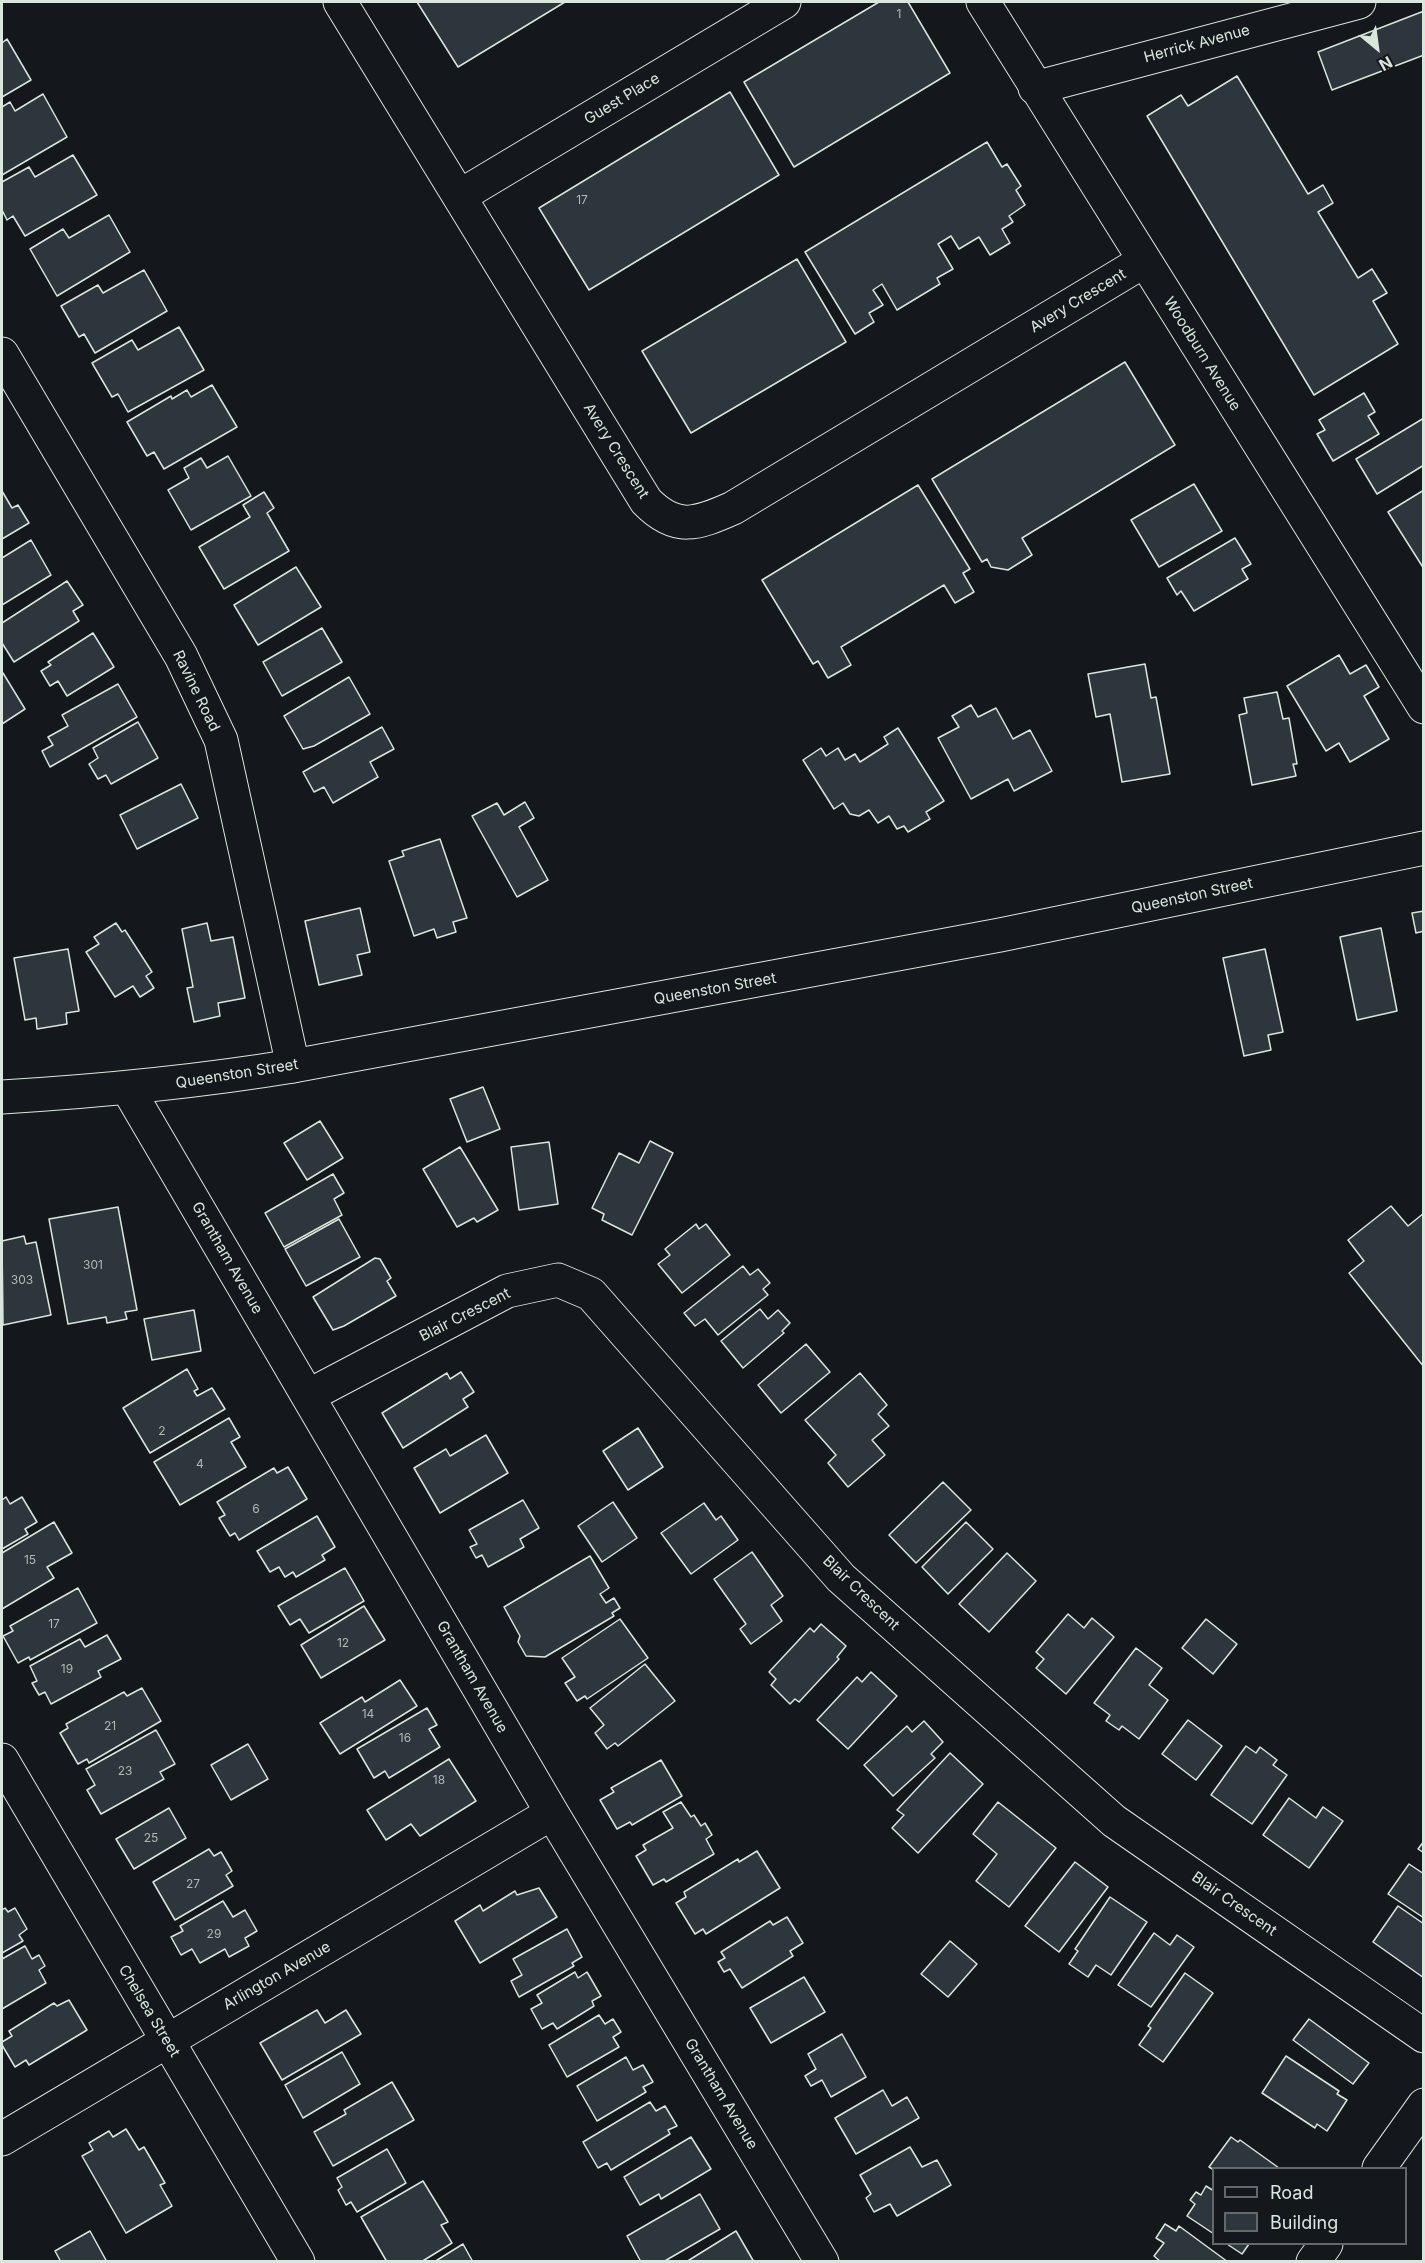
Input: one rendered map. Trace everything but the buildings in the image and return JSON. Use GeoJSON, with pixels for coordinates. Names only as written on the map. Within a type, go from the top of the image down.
{"type":"FeatureCollection","features":[{"type":"Feature","properties":{"kind":"street","name":"Avery Crescent"},"geometry":{"type":"LineString","coordinates":[[340,2],[646,501],[657,512],[671,520],[687,523],[703,521],[733,508],[1144,261]]}},
{"type":"Feature","properties":{"kind":"street","name":"Guest Place"},"geometry":{"type":"LineString","coordinates":[[460,196],[784,2]]}},
{"type":"Feature","properties":{"kind":"street","name":"Woodburn Avenue"},"geometry":{"type":"LineString","coordinates":[[983,2],[1424,706]]}},
{"type":"Feature","properties":{"kind":"street","name":"Herrick Avenue"},"geometry":{"type":"LineString","coordinates":[[1035,87],[1359,2]]}},
{"type":"Feature","properties":{"kind":"street","name":"Ravine Road"},"geometry":{"type":"LineString","coordinates":[[2,354],[181,656],[221,740],[293,1066]]}},
{"type":"Feature","properties":{"kind":"street","name":"Queenston Street"},"geometry":{"type":"LineString","coordinates":[[2,1096],[128,1089],[212,1080],[293,1066],[1000,935],[1424,848]]}},
{"type":"Feature","properties":{"kind":"street","name":"Grantham Avenue"},"geometry":{"type":"LineString","coordinates":[[128,1089],[552,1814],[822,2262]]}},
{"type":"Feature","properties":{"kind":"street","name":"Blair Crescent"},"geometry":{"type":"LineString","coordinates":[[308,1396],[507,1291],[558,1280],[591,1294],[841,1578],[938,1665],[1114,1821],[1424,2036]]}},
{"type":"Feature","properties":{"kind":"street","name":"Chelsea Street"},"geometry":{"type":"LineString","coordinates":[[2,1760],[298,2262]]}},
{"type":"Feature","properties":{"kind":"street","name":"Arlington Avenue"},"geometry":{"type":"LineString","coordinates":[[2,2139],[552,1814]]}},
{"type":"Feature","properties":{"kind":"street"},"geometry":{"type":"LineString","coordinates":[[1380,2167],[1424,2105]]}},
{"type":"Feature","properties":{"kind":"street"},"geometry":{"type":"LineString","coordinates":[[1313,2262],[1325,2245]]}}]}
